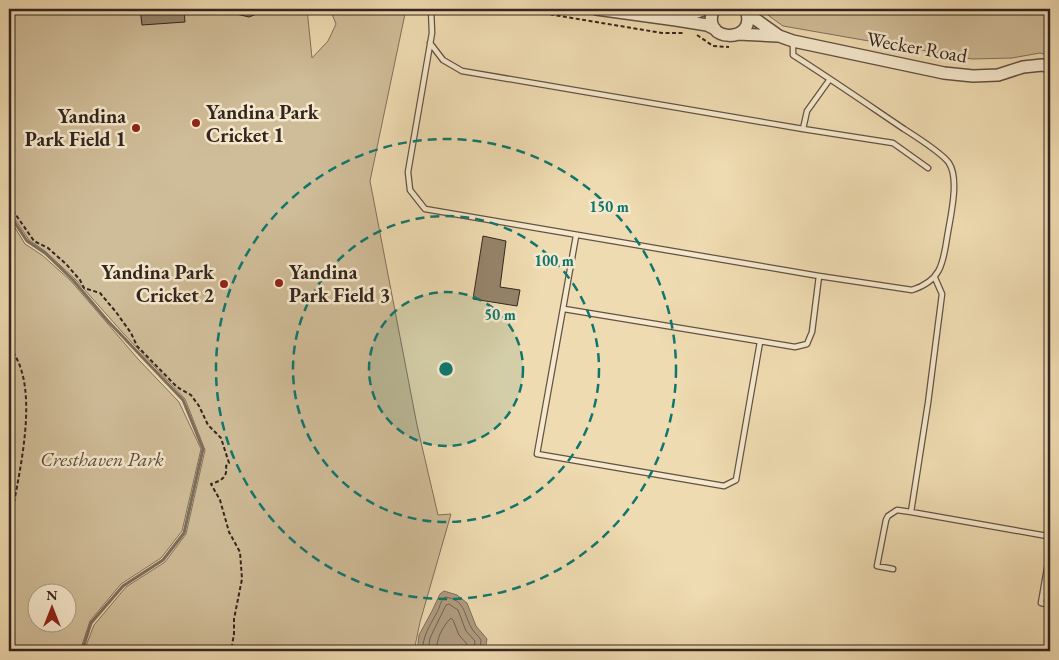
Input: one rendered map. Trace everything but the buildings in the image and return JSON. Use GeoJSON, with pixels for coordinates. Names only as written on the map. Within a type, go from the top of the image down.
{"type":"FeatureCollection","features":[{"type":"Feature","properties":{"kind":"street","name":"Wecker Road"},"geometry":{"type":"LineString","coordinates":[[596,9],[707,25],[726,36],[738,34],[779,36],[793,41],[944,73],[972,76],[998,75],[1023,67],[1050,67]]}},
{"type":"Feature","properties":{"kind":"street","name":"Wecker Road"},"geometry":{"type":"LineString","coordinates":[[676,20],[705,9]]}},
{"type":"Feature","properties":{"kind":"street"},"geometry":{"type":"LineString","coordinates":[[714,9],[711,17],[715,29]]}},
{"type":"Feature","properties":{"kind":"street","name":"Wecker Road"},"geometry":{"type":"LineString","coordinates":[[738,34],[746,26],[747,11]]}},
{"type":"Feature","properties":{"kind":"street","name":"Wecker Road"},"geometry":{"type":"LineString","coordinates":[[747,11],[779,36]]}},
{"type":"Feature","properties":{"kind":"lane"},"geometry":{"type":"LineString","coordinates":[[431,9],[432,33],[408,172],[410,190],[425,209],[819,276],[912,290],[923,287],[935,278],[944,256],[954,184],[949,164],[927,144],[830,78],[793,56],[793,41]]}},
{"type":"Feature","properties":{"kind":"lane"},"geometry":{"type":"LineString","coordinates":[[430,43],[443,60],[462,71],[893,143],[928,168]]}},
{"type":"Feature","properties":{"kind":"lane"},"geometry":{"type":"LineString","coordinates":[[803,129],[806,111],[830,78]]}},
{"type":"Feature","properties":{"kind":"lane"},"geometry":{"type":"LineString","coordinates":[[576,236],[537,454],[724,486],[736,480],[760,342]]}},
{"type":"Feature","properties":{"kind":"lane"},"geometry":{"type":"LineString","coordinates":[[564,309],[795,347],[807,344],[812,332],[819,276]]}},
{"type":"Feature","properties":{"kind":"lane"},"geometry":{"type":"LineString","coordinates":[[912,512],[942,294],[935,278]]}},
{"type":"Feature","properties":{"kind":"lane"},"geometry":{"type":"LineString","coordinates":[[893,569],[877,566],[886,520],[888,516],[897,510],[1047,536],[1050,543]]}},
{"type":"Feature","properties":{"kind":"lane"},"geometry":{"type":"LineString","coordinates":[[1050,551],[1041,603],[1050,605]]}},
{"type":"Feature","properties":{"kind":"path"},"geometry":{"type":"LineString","coordinates":[[9,205],[34,242],[48,248],[66,264],[80,280],[84,288],[100,293],[131,333],[137,346],[176,387],[184,390],[191,396],[199,406],[208,425],[220,438],[229,463],[226,466],[225,477],[219,482],[211,484],[220,500],[228,532],[240,552],[242,579],[234,619],[231,651]]}},
{"type":"Feature","properties":{"kind":"path"},"geometry":{"type":"LineString","coordinates":[[9,348],[20,364],[25,384],[26,407],[25,428],[9,530]]}},
{"type":"Feature","properties":{"kind":"green space"},"geometry":{"type":"Polygon","coordinates":[[[9,9],[307,9],[312,58],[328,41],[336,24],[330,9],[406,9],[370,181],[417,425],[438,515],[451,514],[420,622],[414,651],[84,651],[94,625],[126,587],[165,562],[186,534],[205,450],[185,399],[76,280],[45,251],[29,240],[9,210],[9,9]]]}},
{"type":"Feature","properties":{"kind":"green space"},"geometry":{"type":"Polygon","coordinates":[[[763,9],[1050,9],[1050,56],[1040,53],[1012,58],[972,59],[783,26],[763,9]]]}},
{"type":"Feature","properties":{"kind":"green space","name":"Cresthaven Park"},"geometry":{"type":"Polygon","coordinates":[[[9,218],[25,244],[42,255],[71,281],[138,359],[179,402],[201,449],[182,531],[161,558],[121,584],[90,621],[80,651],[9,651],[9,218]]]}},
{"type":"Feature","properties":{"kind":"water"},"geometry":{"type":"Polygon","coordinates":[[[444,591],[457,595],[467,603],[476,626],[487,639],[485,651],[417,651],[419,635],[440,594],[444,591]]]}},
{"type":"Feature","properties":{"kind":"waterway"},"geometry":{"type":"LineString","coordinates":[[9,214],[27,241],[45,253],[73,280],[107,320],[183,400],[203,449],[184,533],[163,560],[123,586],[91,623],[82,651]]}},
{"type":"Feature","properties":{"kind":"place","name":"Yandina Park Cricket 1"},"geometry":{"type":"Point","coordinates":[196,123]}},
{"type":"Feature","properties":{"kind":"place","name":"Yandina Park Field 1"},"geometry":{"type":"Point","coordinates":[136,128]}},
{"type":"Feature","properties":{"kind":"place","name":"Yandina Park Field 3"},"geometry":{"type":"Point","coordinates":[279,283]}},
{"type":"Feature","properties":{"kind":"place","name":"Yandina Park Cricket 2"},"geometry":{"type":"Point","coordinates":[224,284]}}]}
